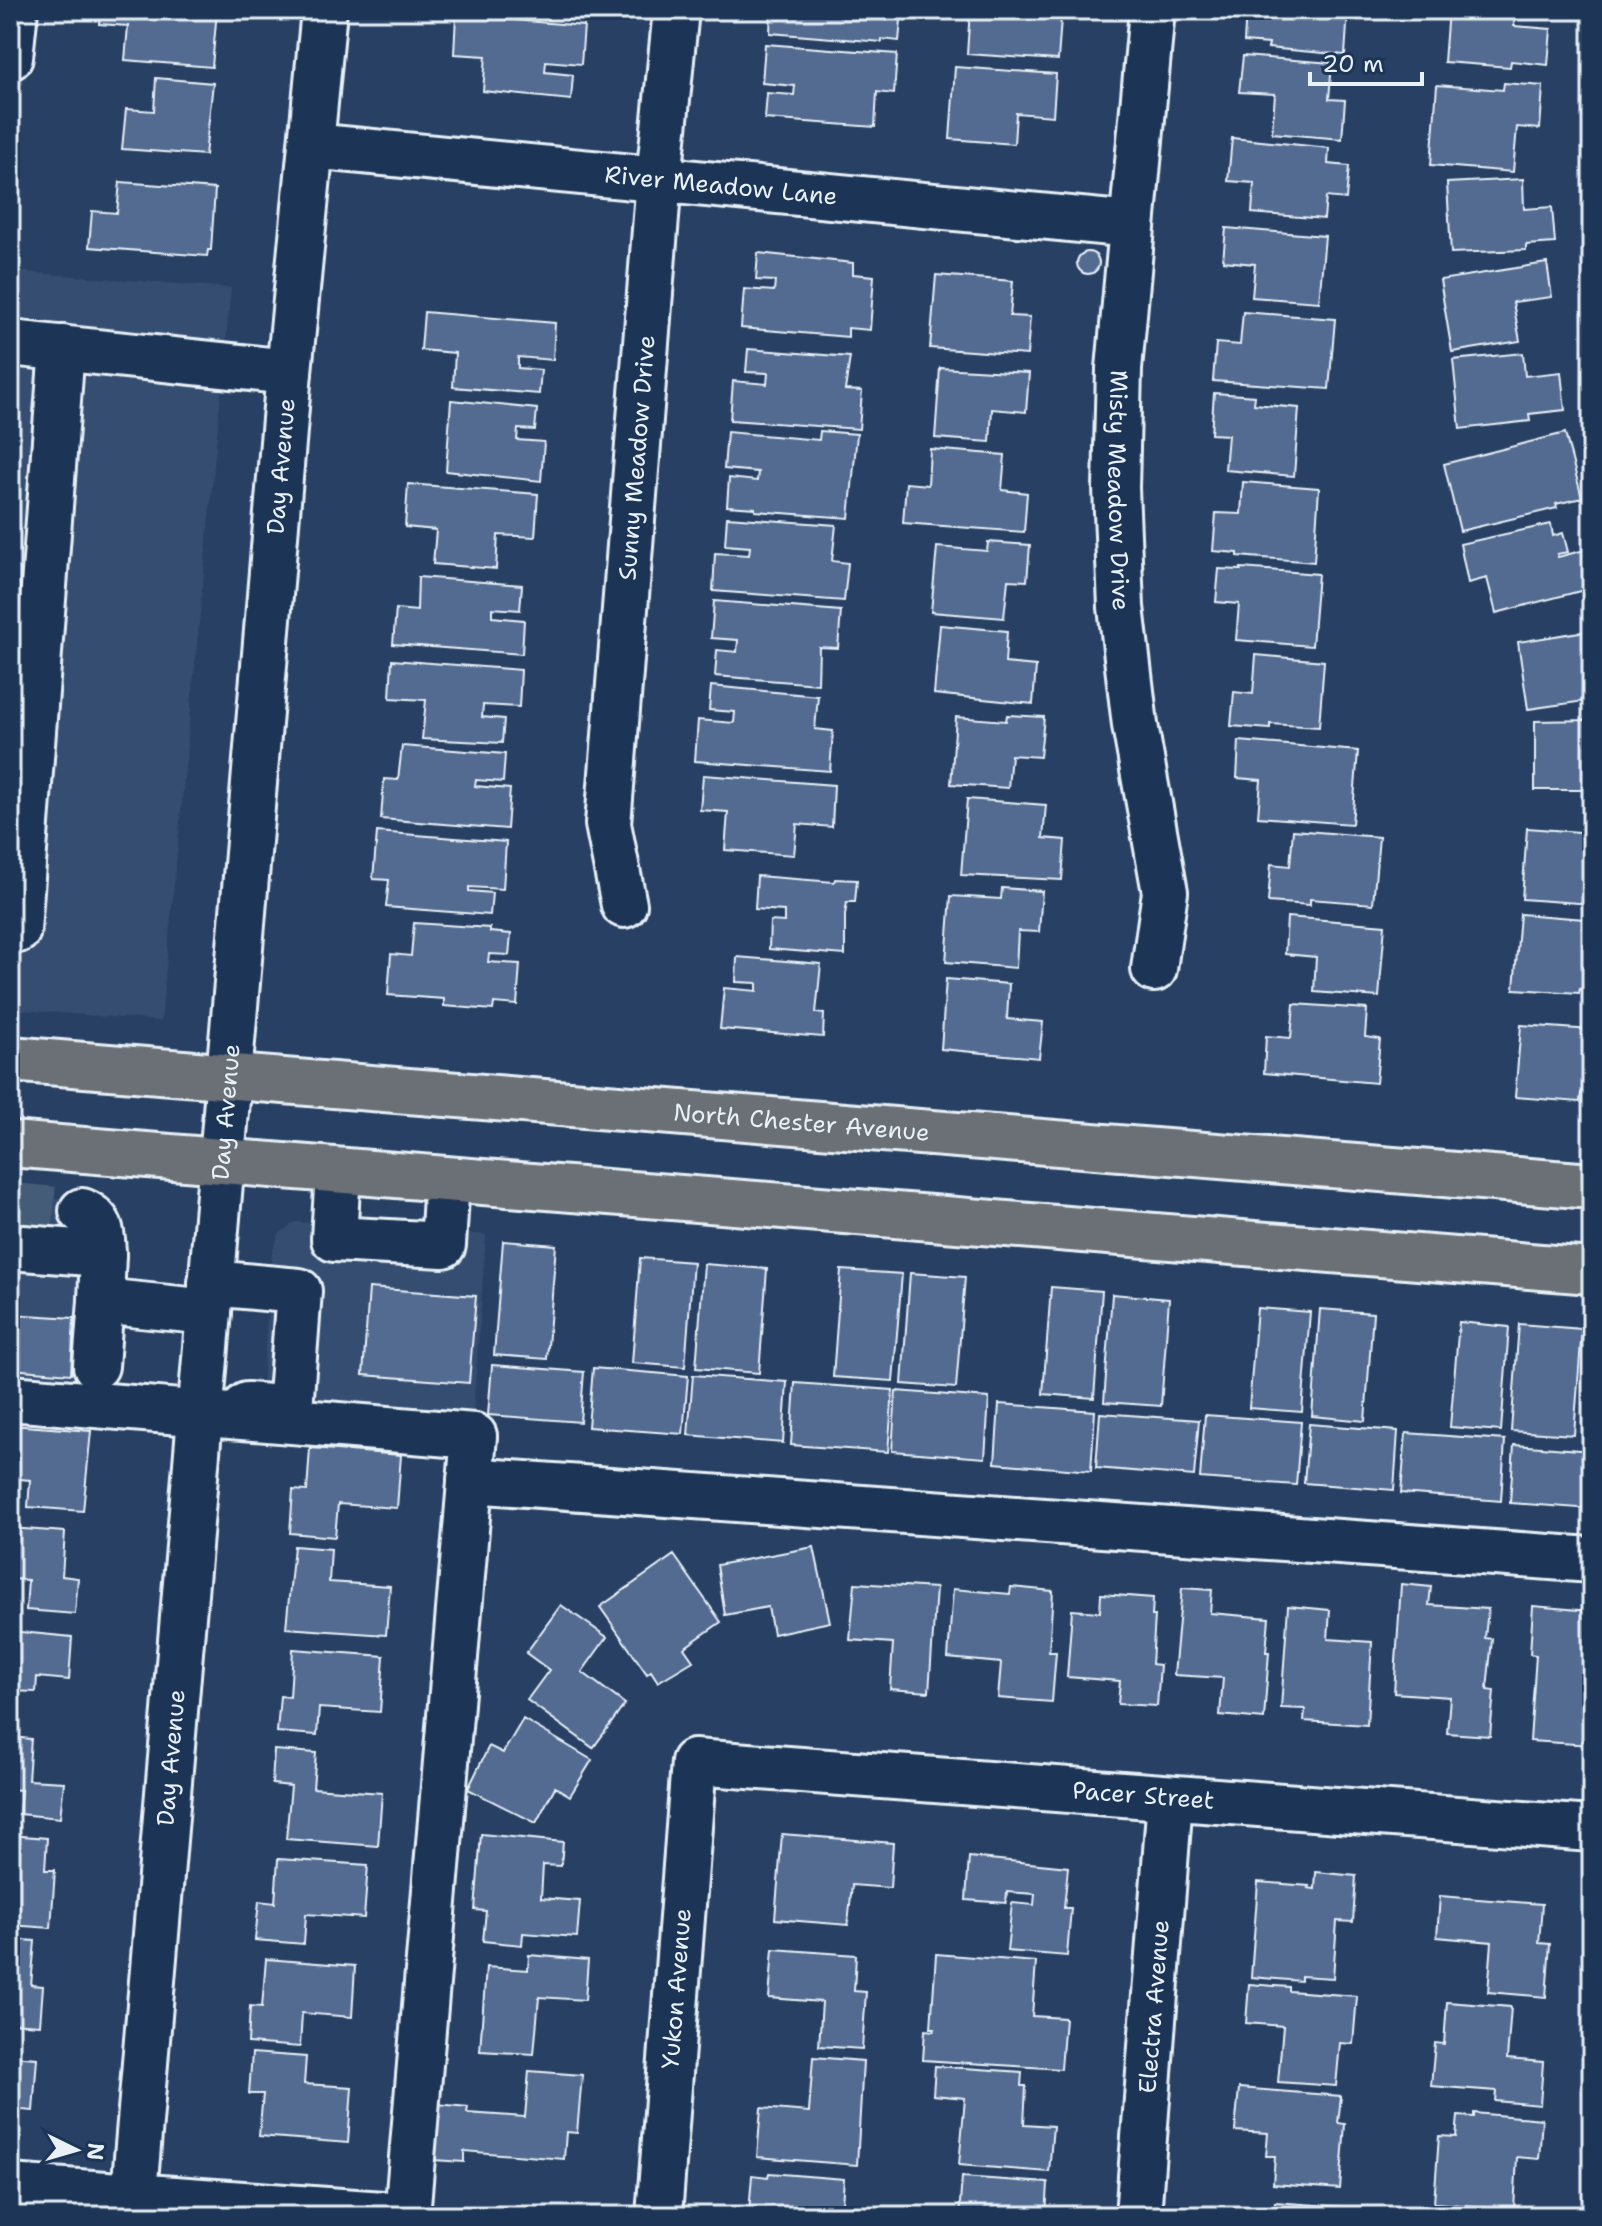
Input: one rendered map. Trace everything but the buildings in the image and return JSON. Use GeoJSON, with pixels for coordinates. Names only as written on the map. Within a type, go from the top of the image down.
{"type":"FeatureCollection","features":[{"type":"Feature","properties":{"kind":"main road","name":"North Chester Avenue"},"geometry":{"type":"LineString","coordinates":[[10,1059],[1592,1186]]}},
{"type":"Feature","properties":{"kind":"main road"},"geometry":{"type":"LineString","coordinates":[[10,1144],[1592,1271]]}},
{"type":"Feature","properties":{"kind":"street"},"geometry":{"type":"LineString","coordinates":[[10,57],[15,10]]}},
{"type":"Feature","properties":{"kind":"street","name":"Day Avenue"},"geometry":{"type":"LineString","coordinates":[[133,2206],[227,1077],[324,10]]}},
{"type":"Feature","properties":{"kind":"street","name":"Sunny Meadow Drive"},"geometry":{"type":"LineString","coordinates":[[624,905],[608,824],[659,179],[676,10]]}},
{"type":"Feature","properties":{"kind":"street","name":"Misty Meadow Drive"},"geometry":{"type":"LineString","coordinates":[[1152,10],[1119,369],[1116,488],[1121,607],[1135,725],[1165,892],[1154,969]]}},
{"type":"Feature","properties":{"kind":"street","name":"River Meadow Lane"},"geometry":{"type":"LineString","coordinates":[[311,146],[1132,225]]}},
{"type":"Feature","properties":{"kind":"street"},"geometry":{"type":"LineString","coordinates":[[10,343],[289,372]]}},
{"type":"Feature","properties":{"kind":"street"},"geometry":{"type":"LineString","coordinates":[[10,929],[18,930],[62,348]]}},
{"type":"Feature","properties":{"kind":"street"},"geometry":{"type":"LineString","coordinates":[[10,1398],[200,1408],[290,1409],[299,1291],[334,1239],[338,1171]]}},
{"type":"Feature","properties":{"kind":"street"},"geometry":{"type":"LineString","coordinates":[[334,1239],[443,1245],[447,1180]]}},
{"type":"Feature","properties":{"kind":"street"},"geometry":{"type":"LineString","coordinates":[[82,1211],[98,1220],[102,1230],[96,1366]]}},
{"type":"Feature","properties":{"kind":"street"},"geometry":{"type":"LineString","coordinates":[[10,1247],[103,1254]]}},
{"type":"Feature","properties":{"kind":"street"},"geometry":{"type":"LineString","coordinates":[[101,1301],[210,1298],[299,1291]]}},
{"type":"Feature","properties":{"kind":"street"},"geometry":{"type":"LineString","coordinates":[[10,2187],[133,2206],[408,2216],[474,1436],[200,1408]]}},
{"type":"Feature","properties":{"kind":"street"},"geometry":{"type":"LineString","coordinates":[[470,1480],[1592,1560]]}},
{"type":"Feature","properties":{"kind":"street","name":"Pacer Street"},"geometry":{"type":"LineString","coordinates":[[694,1762],[1592,1829]]}},
{"type":"Feature","properties":{"kind":"street","name":"Yukon Avenue"},"geometry":{"type":"LineString","coordinates":[[659,2216],[694,1762]]}},
{"type":"Feature","properties":{"kind":"street","name":"Electra Avenue"},"geometry":{"type":"LineString","coordinates":[[1138,2216],[1170,1799]]}},
{"type":"Feature","properties":{"kind":"shaded area"},"geometry":{"type":"Polygon","coordinates":[[[10,271],[231,288],[161,1021],[10,1009],[10,271]]]}},
{"type":"Feature","properties":{"kind":"shaded area"},"geometry":{"type":"Polygon","coordinates":[[[10,1194],[94,1201],[112,1208],[124,1223],[115,1388],[10,1381],[10,1194]]]}},
{"type":"Feature","properties":{"kind":"shaded area"},"geometry":{"type":"Polygon","coordinates":[[[295,1222],[486,1235],[473,1416],[261,1400],[272,1252],[279,1234],[295,1222]]]}},
{"type":"Feature","properties":{"kind":"tunnel"},"geometry":{"type":"LineString","coordinates":[[10,1205],[82,1211]]}}]}
